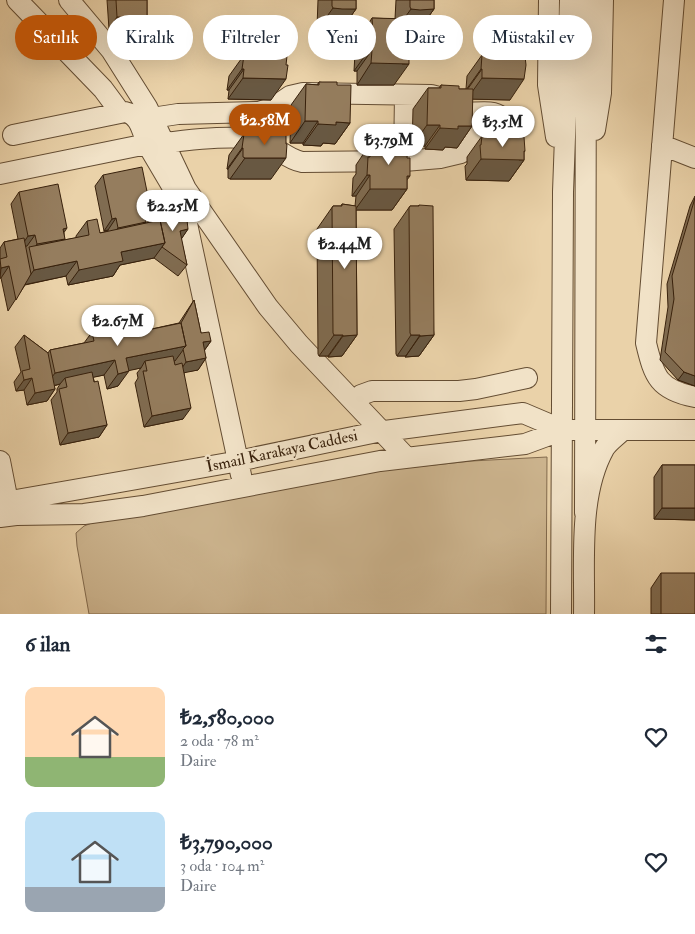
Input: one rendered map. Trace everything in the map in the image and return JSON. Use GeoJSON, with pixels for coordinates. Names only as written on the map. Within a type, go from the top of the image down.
{"type":"FeatureCollection","features":[{"type":"Feature","properties":{"kind":"street"},"geometry":{"type":"LineString","coordinates":[[17,0],[103,88],[120,112]]}},
{"type":"Feature","properties":{"kind":"street"},"geometry":{"type":"LineString","coordinates":[[69,0],[112,50],[152,118],[156,143],[183,205],[244,487]]}},
{"type":"Feature","properties":{"kind":"street"},"geometry":{"type":"LineString","coordinates":[[549,0],[548,85],[563,192]]}},
{"type":"Feature","properties":{"kind":"street"},"geometry":{"type":"LineString","coordinates":[[674,0],[646,343],[650,362],[661,383],[676,394],[695,397]]}},
{"type":"Feature","properties":{"kind":"street"},"geometry":{"type":"LineString","coordinates":[[561,614],[563,192],[583,3]]}},
{"type":"Feature","properties":{"kind":"street"},"geometry":{"type":"LineString","coordinates":[[583,3],[586,401],[584,614]]}},
{"type":"Feature","properties":{"kind":"street"},"geometry":{"type":"LineString","coordinates":[[0,174],[156,143],[218,138],[254,139],[267,143],[288,157],[302,162],[404,161],[457,154],[464,149],[468,142],[467,114],[457,104],[439,97],[303,93],[290,96],[267,110],[178,114],[152,118]]}},
{"type":"Feature","properties":{"kind":"street"},"geometry":{"type":"LineString","coordinates":[[404,161],[405,95]]}},
{"type":"Feature","properties":{"kind":"street"},"geometry":{"type":"LineString","coordinates":[[13,135],[120,112],[129,113],[136,117],[156,143],[268,307],[299,344],[406,457]]}},
{"type":"Feature","properties":{"kind":"street"},"geometry":{"type":"LineString","coordinates":[[467,114],[498,114],[503,120],[504,126],[502,137],[497,142],[468,142]]}},
{"type":"Feature","properties":{"kind":"street"},"geometry":{"type":"LineString","coordinates":[[662,145],[695,158]]}},
{"type":"Feature","properties":{"kind":"street"},"geometry":{"type":"LineString","coordinates":[[354,401],[361,395],[372,391],[459,391],[527,378]]}},
{"type":"Feature","properties":{"kind":"street"},"geometry":{"type":"LineString","coordinates":[[586,401],[598,414],[623,430],[605,448],[593,475],[586,513]]}},
{"type":"Feature","properties":{"kind":"street","name":"İsmail Karakaya Caddesi"},"geometry":{"type":"LineString","coordinates":[[3,507],[382,431],[523,413],[563,430]]}},
{"type":"Feature","properties":{"kind":"street","name":"İsmail Karakaya Caddesi"},"geometry":{"type":"LineString","coordinates":[[3,507],[16,515],[84,514],[143,506],[406,457],[524,444],[563,430],[695,430]]}},
{"type":"Feature","properties":{"kind":"street"},"geometry":{"type":"LineString","coordinates":[[0,461],[3,507]]}},
{"type":"Feature","properties":{"kind":"shaded area"},"geometry":{"type":"Polygon","coordinates":[[[547,457],[546,614],[89,614],[76,533],[84,526],[97,521],[376,471],[472,461],[547,457]]]}},
{"type":"Feature","properties":{"kind":"building"},"geometry":{"type":"Polygon","coordinates":[[[116,0],[147,0],[147,15],[117,15],[116,0]]]}},
{"type":"Feature","properties":{"kind":"building"},"geometry":{"type":"Polygon","coordinates":[[[332,0],[356,0],[356,9],[333,8],[332,0]]]}},
{"type":"Feature","properties":{"kind":"building"},"geometry":{"type":"Polygon","coordinates":[[[410,0],[434,0],[434,9],[411,9],[410,0]]]}},
{"type":"Feature","properties":{"kind":"building"},"geometry":{"type":"Polygon","coordinates":[[[376,18],[386,18],[386,60],[409,60],[409,64],[371,63],[371,60],[376,60],[376,18]]]}},
{"type":"Feature","properties":{"kind":"building"},"geometry":{"type":"Polygon","coordinates":[[[243,60],[287,60],[286,65],[288,65],[286,79],[243,78],[244,69],[242,69],[243,60]]]}},
{"type":"Feature","properties":{"kind":"building"},"geometry":{"type":"Polygon","coordinates":[[[482,60],[525,60],[524,79],[482,78],[482,60]]]}},
{"type":"Feature","properties":{"kind":"building"},"geometry":{"type":"Polygon","coordinates":[[[319,82],[337,82],[337,85],[351,85],[350,123],[336,122],[336,125],[318,124],[318,121],[305,121],[306,84],[319,85],[319,82]]]}},
{"type":"Feature","properties":{"kind":"building"},"geometry":{"type":"Polygon","coordinates":[[[441,85],[459,86],[459,89],[473,89],[472,126],[458,126],[458,129],[440,128],[440,125],[427,125],[428,88],[441,88],[441,85]]]}},
{"type":"Feature","properties":{"kind":"building"},"geometry":{"type":"Polygon","coordinates":[[[244,134],[286,135],[286,158],[243,157],[244,134]]]}},
{"type":"Feature","properties":{"kind":"building"},"geometry":{"type":"Polygon","coordinates":[[[482,136],[524,137],[524,160],[481,159],[480,145],[482,136]]]}},
{"type":"Feature","properties":{"kind":"building"},"geometry":{"type":"Polygon","coordinates":[[[370,144],[408,144],[407,158],[410,158],[410,176],[407,176],[407,189],[370,189],[370,175],[367,175],[370,144]]]}},
{"type":"Feature","properties":{"kind":"building"},"geometry":{"type":"Polygon","coordinates":[[[142,167],[151,211],[144,213],[146,222],[118,228],[116,218],[112,219],[103,175],[142,167]]]}},
{"type":"Feature","properties":{"kind":"building"},"geometry":{"type":"Polygon","coordinates":[[[58,184],[67,228],[63,229],[65,239],[37,244],[35,235],[28,236],[19,192],[58,184]]]}},
{"type":"Feature","properties":{"kind":"building"},"geometry":{"type":"Polygon","coordinates":[[[695,198],[695,376],[684,372],[665,352],[674,299],[672,276],[695,198]]]}},
{"type":"Feature","properties":{"kind":"building"},"geometry":{"type":"Polygon","coordinates":[[[342,204],[356,206],[357,335],[343,336],[334,335],[333,333],[332,208],[333,206],[342,206],[342,204]]]}},
{"type":"Feature","properties":{"kind":"building"},"geometry":{"type":"Polygon","coordinates":[[[410,206],[433,206],[434,335],[420,336],[411,335],[410,333],[409,208],[410,206]]]}},
{"type":"Feature","properties":{"kind":"building"},"geometry":{"type":"Polygon","coordinates":[[[175,207],[178,222],[187,220],[188,229],[180,231],[187,265],[162,247],[165,243],[160,220],[157,221],[155,211],[175,207]]]}},
{"type":"Feature","properties":{"kind":"building"},"geometry":{"type":"Polygon","coordinates":[[[97,219],[100,233],[160,220],[165,243],[121,252],[123,261],[79,270],[77,261],[34,270],[29,247],[89,235],[87,221],[97,219]]]}},
{"type":"Feature","properties":{"kind":"building"},"geometry":{"type":"Polygon","coordinates":[[[24,238],[31,274],[16,300],[9,266],[1,268],[0,259],[7,257],[4,242],[24,238]]]}},
{"type":"Feature","properties":{"kind":"building"},"geometry":{"type":"Polygon","coordinates":[[[194,300],[201,333],[209,332],[211,341],[203,342],[206,358],[186,362],[183,349],[186,346],[181,323],[194,300]]]}},
{"type":"Feature","properties":{"kind":"building"},"geometry":{"type":"Polygon","coordinates":[[[136,323],[138,332],[181,323],[186,346],[126,358],[129,371],[118,374],[115,360],[55,373],[50,350],[94,341],[92,332],[136,323]]]}},
{"type":"Feature","properties":{"kind":"building"},"geometry":{"type":"Polygon","coordinates":[[[24,335],[48,353],[55,389],[35,393],[32,378],[24,380],[22,371],[30,369],[24,335]]]}},
{"type":"Feature","properties":{"kind":"building"},"geometry":{"type":"Polygon","coordinates":[[[173,356],[175,365],[182,363],[191,408],[152,416],[143,371],[147,371],[145,361],[173,356]]]}},
{"type":"Feature","properties":{"kind":"building"},"geometry":{"type":"Polygon","coordinates":[[[92,372],[94,382],[98,381],[107,425],[68,433],[59,389],[67,387],[65,378],[92,372]]]}},
{"type":"Feature","properties":{"kind":"building"},"geometry":{"type":"Polygon","coordinates":[[[662,465],[695,465],[695,508],[662,508],[662,465]]]}},
{"type":"Feature","properties":{"kind":"building"},"geometry":{"type":"Polygon","coordinates":[[[661,573],[695,573],[695,614],[661,614],[661,573]]]}}]}
